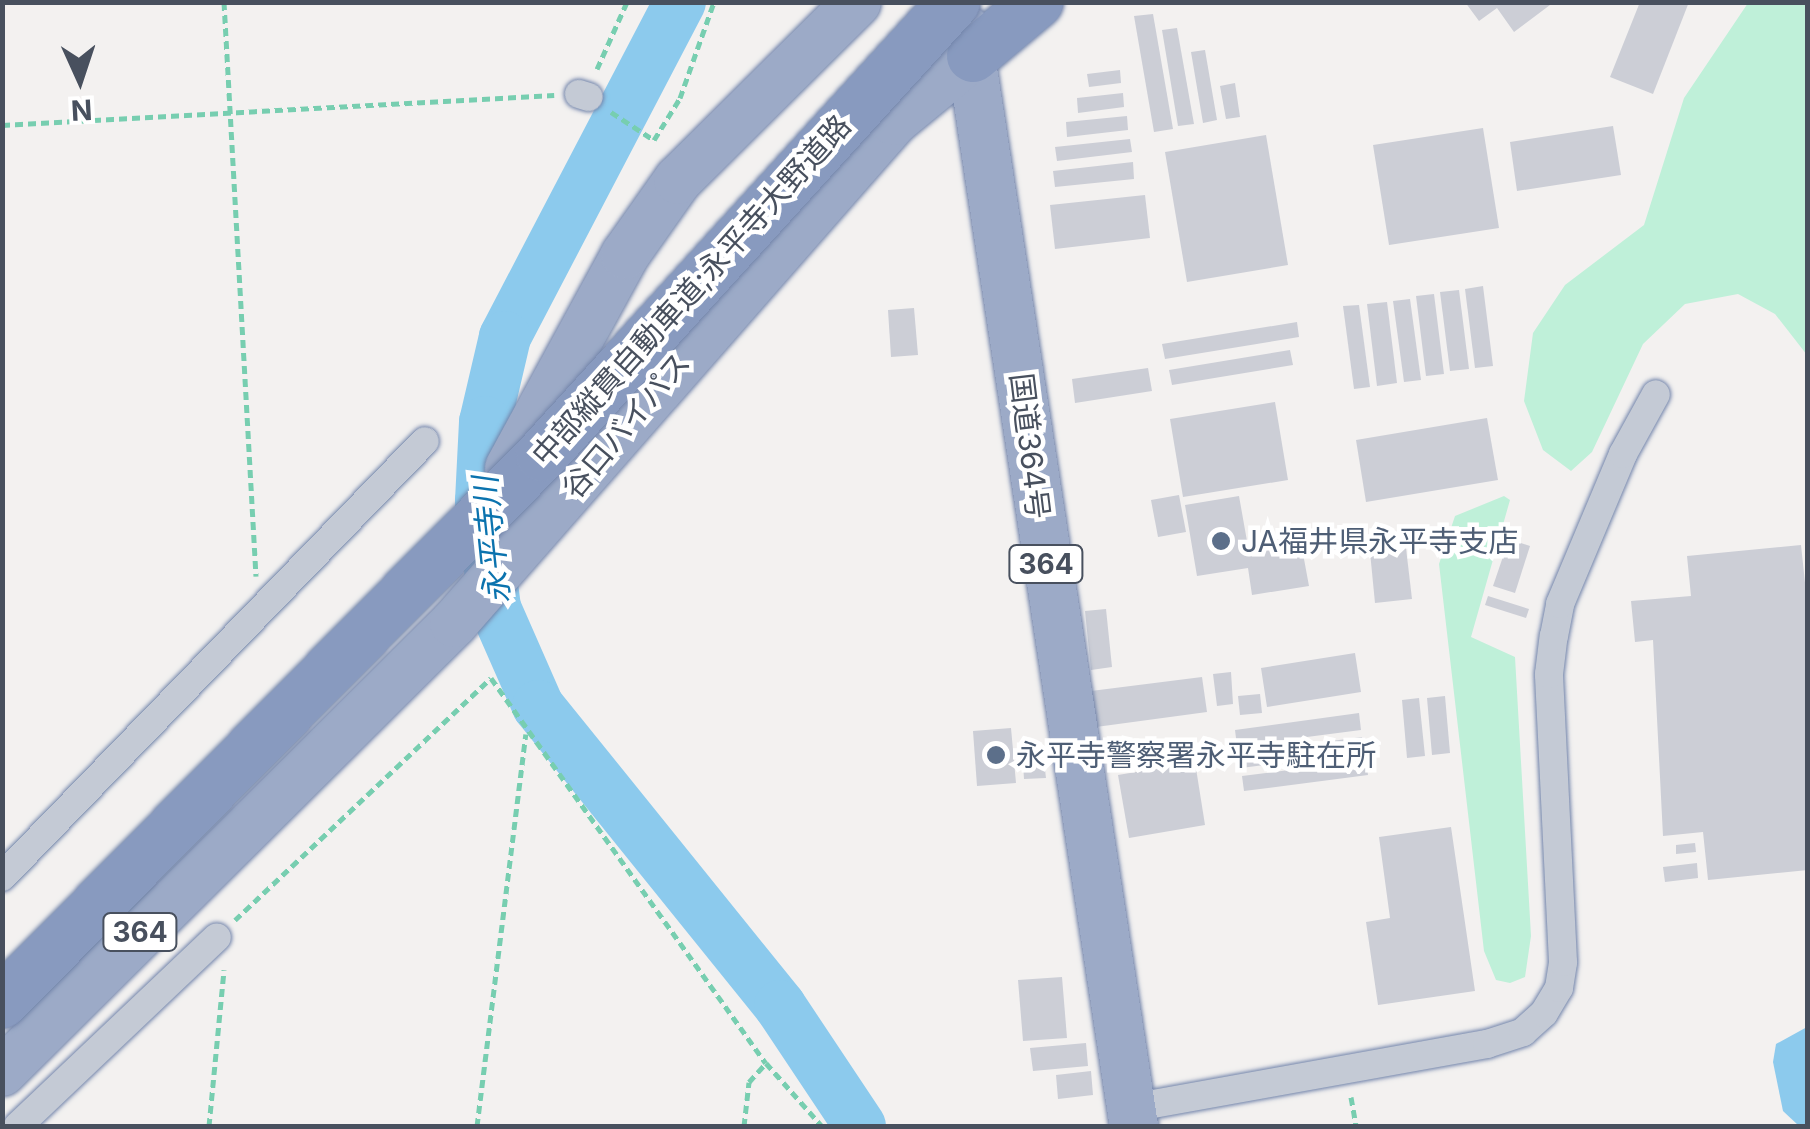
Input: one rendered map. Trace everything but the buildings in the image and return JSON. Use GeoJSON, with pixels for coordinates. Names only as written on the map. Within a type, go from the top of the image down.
{"type":"FeatureCollection","features":[{"type":"Feature","properties":{"kind":"highway","name":"谷口バイパス"},"geometry":{"type":"LineString","coordinates":[[278,793],[439,576],[540,420],[625,256],[678,180],[856,2]]}},
{"type":"Feature","properties":{"kind":"highway","name":"国道364号"},"geometry":{"type":"LineString","coordinates":[[957,2],[972,56],[1132,1117]]}},
{"type":"Feature","properties":{"kind":"highway","name":"中部縦貫自動車道;永平寺大野道路"},"geometry":{"type":"LineString","coordinates":[[2,1002],[529,469],[957,2]]}},
{"type":"Feature","properties":{"kind":"highway"},"geometry":{"type":"LineString","coordinates":[[972,56],[1037,2]]}},
{"type":"Feature","properties":{"kind":"highway","name":"谷口バイパス"},"geometry":{"type":"LineString","coordinates":[[2,1072],[278,793],[454,623],[726,306],[894,121],[972,56]]}},
{"type":"Feature","properties":{"kind":"street"},"geometry":{"type":"LineString","coordinates":[[1132,1117],[1487,1044],[1523,1032],[1544,1013],[1559,988],[1563,962],[1549,674],[1554,636],[1560,604],[1623,454],[1656,394]]}},
{"type":"Feature","properties":{"kind":"street"},"geometry":{"type":"LineString","coordinates":[[2,877],[263,614],[425,441]]}},
{"type":"Feature","properties":{"kind":"street"},"geometry":{"type":"LineString","coordinates":[[18,1126],[216,937]]}},
{"type":"Feature","properties":{"kind":"path"},"geometry":{"type":"LineString","coordinates":[[224,2],[263,614]]}},
{"type":"Feature","properties":{"kind":"path"},"geometry":{"type":"LineString","coordinates":[[584,96],[627,2]]}},
{"type":"Feature","properties":{"kind":"path"},"geometry":{"type":"LineString","coordinates":[[2,125],[584,96],[654,140],[680,98],[714,2]]}},
{"type":"Feature","properties":{"kind":"path"},"geometry":{"type":"LineString","coordinates":[[209,1126],[226,956],[216,937],[491,678],[526,734],[766,1063],[822,1126]]}},
{"type":"Feature","properties":{"kind":"path"},"geometry":{"type":"LineString","coordinates":[[477,1126],[526,734]]}},
{"type":"Feature","properties":{"kind":"path"},"geometry":{"type":"LineString","coordinates":[[744,1126],[749,1082],[766,1063]]}},
{"type":"Feature","properties":{"kind":"green space"},"geometry":{"type":"Polygon","coordinates":[[[1748,3],[1807,3],[1807,355],[1775,314],[1738,294],[1685,304],[1643,344],[1592,452],[1571,471],[1543,450],[1524,401],[1533,333],[1565,285],[1644,225],[1684,98],[1748,3]]]}},
{"type":"Feature","properties":{"kind":"green space"},"geometry":{"type":"Polygon","coordinates":[[[1504,496],[1510,500],[1471,637],[1515,657],[1531,936],[1525,977],[1510,983],[1496,980],[1484,951],[1439,564],[1455,516],[1504,496]]]}},
{"type":"Feature","properties":{"kind":"water"},"geometry":{"type":"Polygon","coordinates":[[[1807,1027],[1807,1126],[1799,1126],[1783,1111],[1773,1062],[1776,1044],[1807,1027]]]}},
{"type":"Feature","properties":{"kind":"waterway","name":"永平寺川"},"geometry":{"type":"LineString","coordinates":[[680,2],[505,337],[485,422],[481,501],[495,608],[538,706],[780,1006],[860,1126]]}},
{"type":"Feature","properties":{"kind":"place","name":"JA福井県永平寺支店"},"geometry":{"type":"Point","coordinates":[1221,541]}},
{"type":"Feature","properties":{"kind":"place","name":"永平寺警察署永平寺駐在所"},"geometry":{"type":"Point","coordinates":[996,755]}}]}
